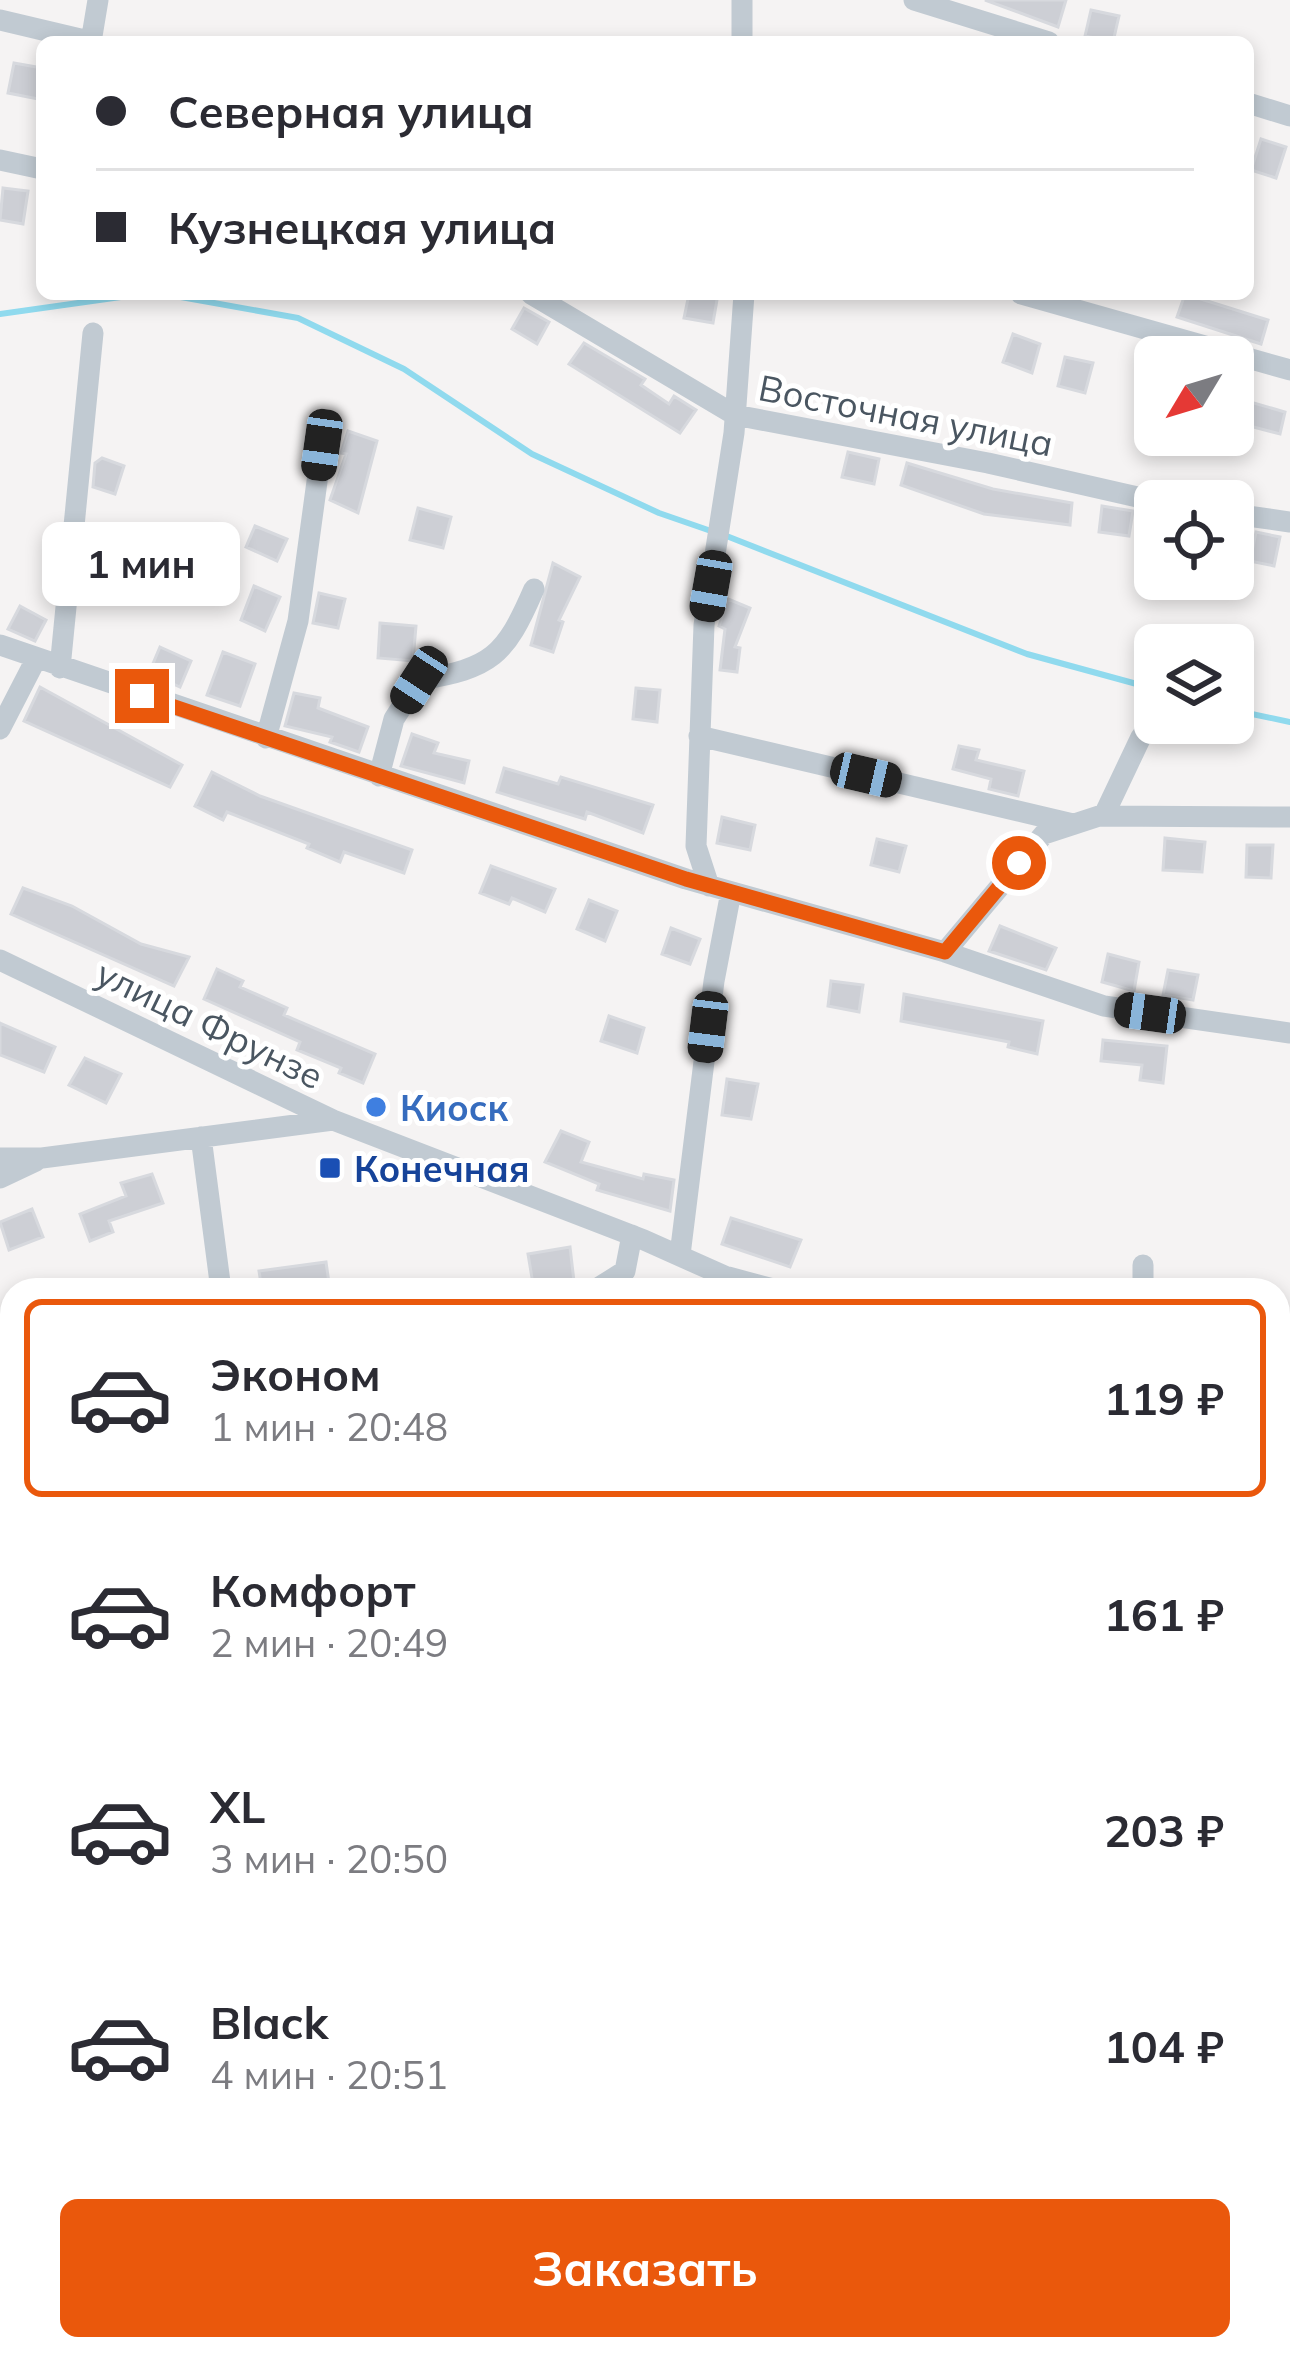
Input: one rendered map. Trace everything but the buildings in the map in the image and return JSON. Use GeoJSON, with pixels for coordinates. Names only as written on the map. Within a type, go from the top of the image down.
{"type":"FeatureCollection","features":[{"type":"Feature","properties":{"kind":"street"},"geometry":{"type":"LineString","coordinates":[[93,36],[98,0]]}},
{"type":"Feature","properties":{"kind":"street"},"geometry":{"type":"LineString","coordinates":[[742,0],[742,36]]}},
{"type":"Feature","properties":{"kind":"street"},"geometry":{"type":"LineString","coordinates":[[914,0],[1030,36]]}},
{"type":"Feature","properties":{"kind":"street"},"geometry":{"type":"LineString","coordinates":[[0,20],[67,36]]}},
{"type":"Feature","properties":{"kind":"street"},"geometry":{"type":"LineString","coordinates":[[1254,106],[1290,116]]}},
{"type":"Feature","properties":{"kind":"street"},"geometry":{"type":"LineString","coordinates":[[0,160],[36,168]]}},
{"type":"Feature","properties":{"kind":"street","name":"Восточная улица"},"geometry":{"type":"LineString","coordinates":[[541,300],[735,415],[1134,497]]}},
{"type":"Feature","properties":{"kind":"street"},"geometry":{"type":"LineString","coordinates":[[680,1255],[714,981],[720,889],[696,847],[704,626],[735,415],[744,300]]}},
{"type":"Feature","properties":{"kind":"street"},"geometry":{"type":"LineString","coordinates":[[1042,300],[1290,370]]}},
{"type":"Feature","properties":{"kind":"street"},"geometry":{"type":"LineString","coordinates":[[59,668],[93,333]]}},
{"type":"Feature","properties":{"kind":"street"},"geometry":{"type":"LineString","coordinates":[[266,738],[298,621],[322,445]]}},
{"type":"Feature","properties":{"kind":"street"},"geometry":{"type":"LineString","coordinates":[[1254,517],[1290,522]]}},
{"type":"Feature","properties":{"kind":"street"},"geometry":{"type":"LineString","coordinates":[[379,776],[394,719],[419,680],[462,673],[496,658],[514,637],[535,589]]}},
{"type":"Feature","properties":{"kind":"street"},"geometry":{"type":"LineString","coordinates":[[0,645],[35,661],[720,889],[945,952],[1104,1006],[1290,1033]]}},
{"type":"Feature","properties":{"kind":"street"},"geometry":{"type":"LineString","coordinates":[[0,728],[35,661]]}},
{"type":"Feature","properties":{"kind":"street"},"geometry":{"type":"LineString","coordinates":[[699,736],[1074,824]]}},
{"type":"Feature","properties":{"kind":"street"},"geometry":{"type":"LineString","coordinates":[[1104,815],[1138,744]]}},
{"type":"Feature","properties":{"kind":"street"},"geometry":{"type":"LineString","coordinates":[[945,952],[1044,834],[1104,815],[1290,818]]}},
{"type":"Feature","properties":{"kind":"street","name":"улица Фрунзе"},"geometry":{"type":"LineString","coordinates":[[0,960],[333,1120],[632,1235],[720,1278]]}},
{"type":"Feature","properties":{"kind":"street"},"geometry":{"type":"LineString","coordinates":[[0,1158],[42,1158],[333,1120]]}},
{"type":"Feature","properties":{"kind":"street"},"geometry":{"type":"LineString","coordinates":[[201,1137],[219,1278]]}},
{"type":"Feature","properties":{"kind":"street"},"geometry":{"type":"LineString","coordinates":[[0,1178],[42,1158]]}},
{"type":"Feature","properties":{"kind":"street"},"geometry":{"type":"LineString","coordinates":[[614,1278],[625,1271],[632,1235]]}},
{"type":"Feature","properties":{"kind":"street"},"geometry":{"type":"LineString","coordinates":[[1143,1265],[1143,1278]]}},
{"type":"Feature","properties":{"kind":"waterway"},"geometry":{"type":"LineString","coordinates":[[0,314],[99,300]]}},
{"type":"Feature","properties":{"kind":"waterway"},"geometry":{"type":"LineString","coordinates":[[198,300],[298,318],[404,369],[532,454],[659,513],[711,531]]}},
{"type":"Feature","properties":{"kind":"waterway"},"geometry":{"type":"LineString","coordinates":[[724,535],[1027,654],[1134,683]]}},
{"type":"Feature","properties":{"kind":"waterway"},"geometry":{"type":"LineString","coordinates":[[1254,714],[1290,722]]}},
{"type":"Feature","properties":{"kind":"place","name":"Киоск"},"geometry":{"type":"Point","coordinates":[376,1107]}},
{"type":"Feature","properties":{"kind":"place","name":"Конечная"},"geometry":{"type":"Point","coordinates":[330,1168]}},
{"type":"Feature","properties":{"kind":"route"},"geometry":{"type":"LineString","coordinates":[[142,696],[686,879],[945,952],[1019,863]]}}]}
